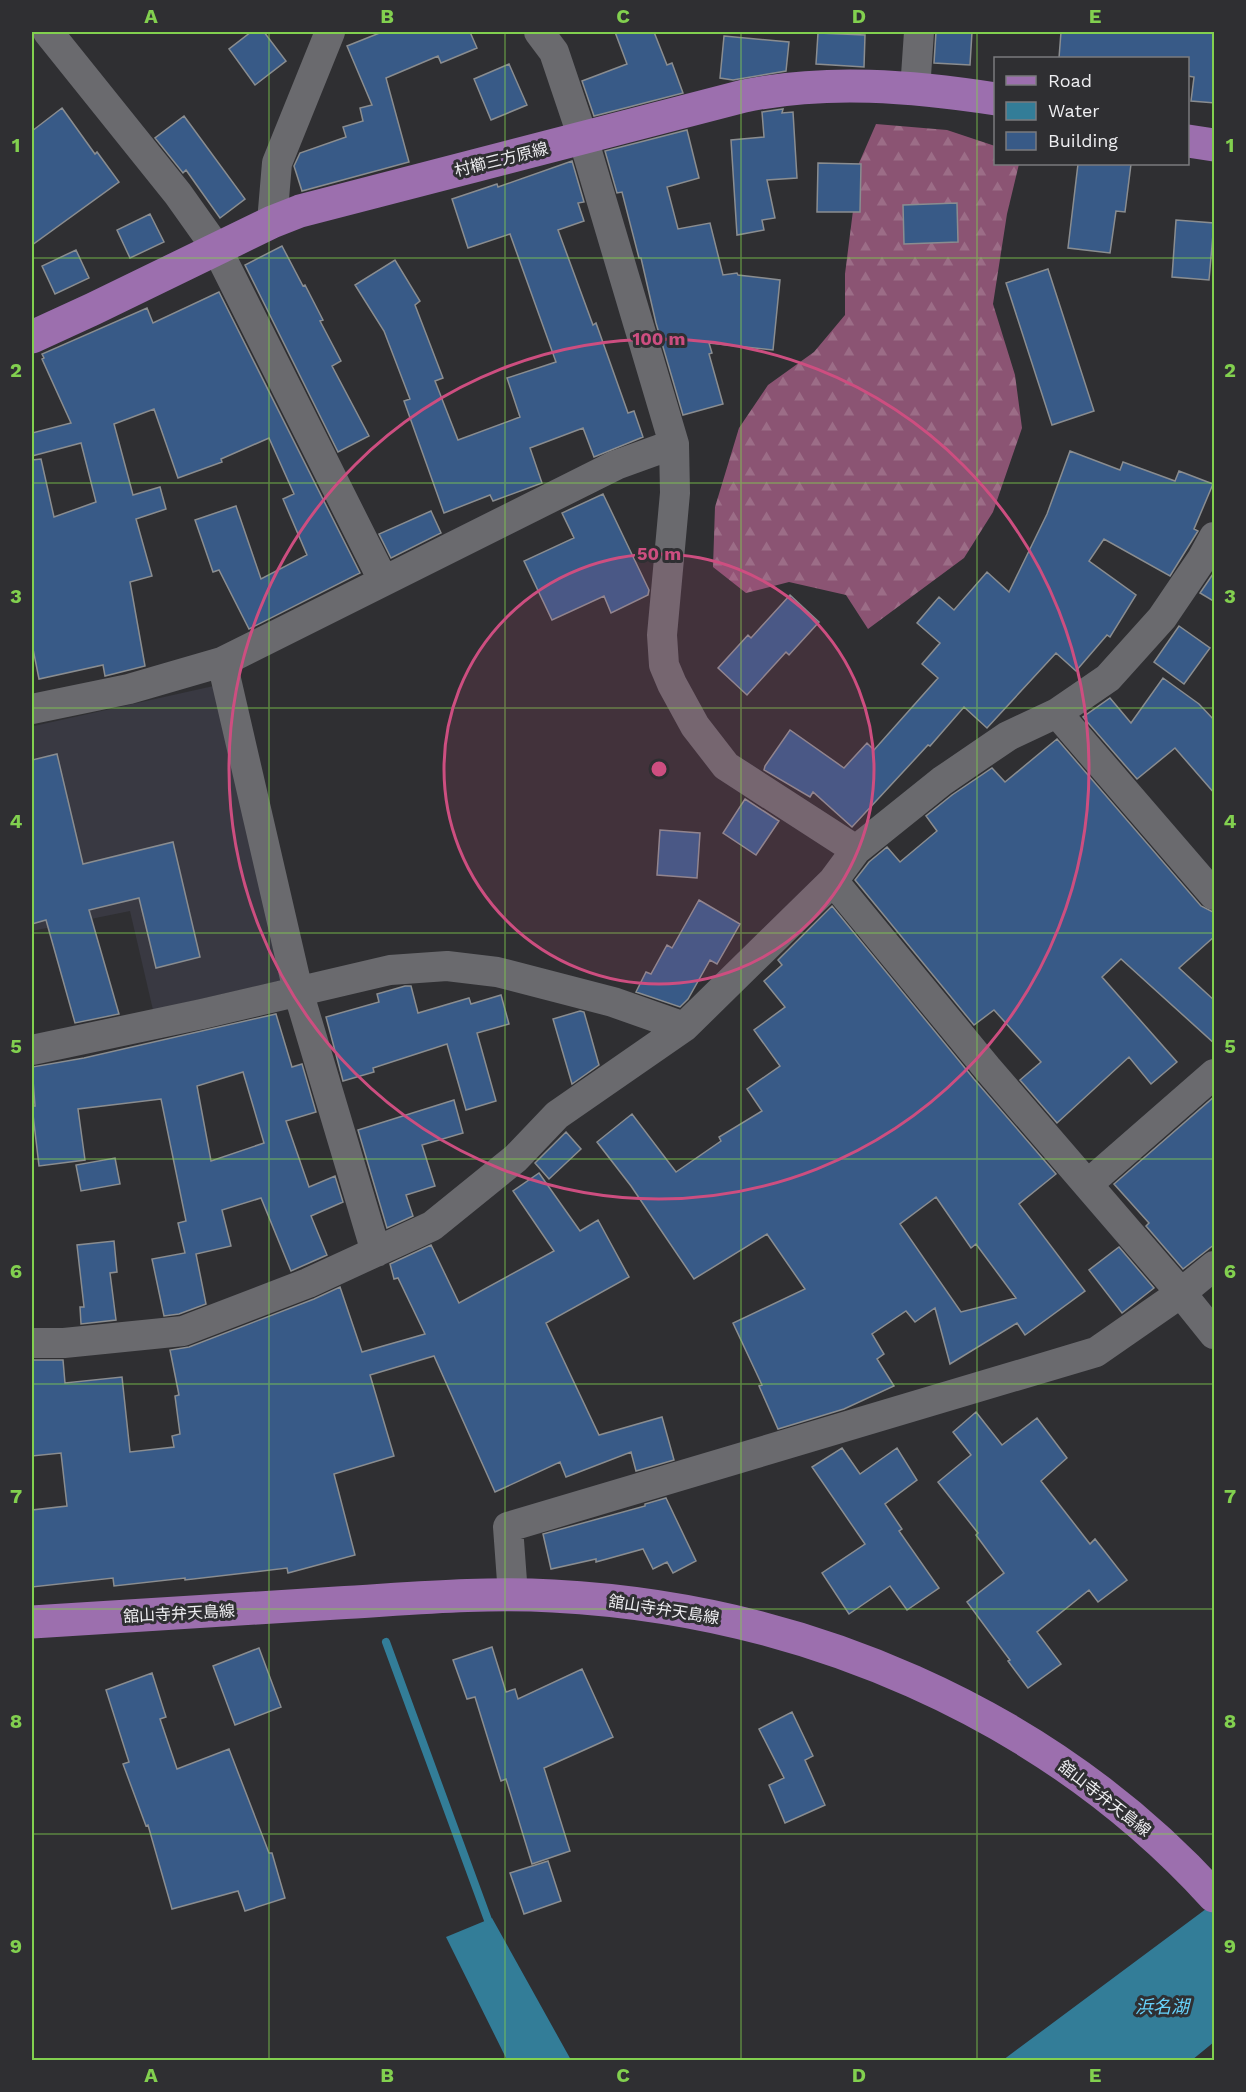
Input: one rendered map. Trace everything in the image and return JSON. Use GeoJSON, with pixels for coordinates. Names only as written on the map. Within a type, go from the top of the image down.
{"type":"FeatureCollection","features":[{"type":"Feature","properties":{"kind":"main road","name":"村櫛三方原線"},"geometry":{"type":"LineString","coordinates":[[32,337],[272,222],[328,203],[768,91],[794,87],[844,85],[994,99]]}},
{"type":"Feature","properties":{"kind":"main road"},"geometry":{"type":"LineString","coordinates":[[1189,141],[1215,146]]}},
{"type":"Feature","properties":{"kind":"main road","name":"舘山寺弁天島線"},"geometry":{"type":"LineString","coordinates":[[32,1622],[418,1598],[513,1595],[584,1598],[654,1605],[723,1618],[790,1635],[857,1658],[922,1685],[985,1716],[1045,1752],[1101,1793],[1146,1829],[1215,1896]]}},
{"type":"Feature","properties":{"kind":"street"},"geometry":{"type":"LineString","coordinates":[[48,32],[178,194],[217,249],[383,580]]}},
{"type":"Feature","properties":{"kind":"street"},"geometry":{"type":"LineString","coordinates":[[272,222],[277,163],[330,32]]}},
{"type":"Feature","properties":{"kind":"street"},"geometry":{"type":"LineString","coordinates":[[539,32],[554,52],[583,138],[674,444],[675,493],[662,635],[664,665],[695,726],[726,766],[856,850]]}},
{"type":"Feature","properties":{"kind":"street"},"geometry":{"type":"LineString","coordinates":[[915,90],[919,32]]}},
{"type":"Feature","properties":{"kind":"street"},"geometry":{"type":"LineString","coordinates":[[32,709],[129,689],[222,662],[616,465],[674,444]]}},
{"type":"Feature","properties":{"kind":"street"},"geometry":{"type":"LineString","coordinates":[[32,1343],[64,1343],[183,1331],[308,1283],[432,1226],[516,1158],[557,1115],[684,1027],[833,881],[856,850],[952,774],[1008,736],[1057,713],[1108,678],[1162,618],[1215,537]]}},
{"type":"Feature","properties":{"kind":"street"},"geometry":{"type":"LineString","coordinates":[[222,662],[298,991],[376,1252]]}},
{"type":"Feature","properties":{"kind":"street"},"geometry":{"type":"LineString","coordinates":[[1057,713],[1215,896]]}},
{"type":"Feature","properties":{"kind":"street"},"geometry":{"type":"LineString","coordinates":[[833,881],[987,1068],[1215,1334]]}},
{"type":"Feature","properties":{"kind":"street"},"geometry":{"type":"LineString","coordinates":[[32,1050],[202,1014],[390,970],[447,966],[497,972],[613,1002],[684,1027]]}},
{"type":"Feature","properties":{"kind":"street"},"geometry":{"type":"LineString","coordinates":[[1088,1184],[1215,1074]]}},
{"type":"Feature","properties":{"kind":"street"},"geometry":{"type":"LineString","coordinates":[[513,1595],[508,1527],[1096,1352],[1181,1293],[1215,1266]]}},
{"type":"Feature","properties":{"kind":"shaded area"},"geometry":{"type":"Polygon","coordinates":[[[218,685],[287,979],[153,1010],[130,911],[32,931],[32,728],[218,685]]]}},
{"type":"Feature","properties":{"kind":"green space"},"geometry":{"type":"Polygon","coordinates":[[[876,124],[947,130],[994,146],[994,165],[1019,165],[1007,214],[993,304],[1015,375],[1022,428],[993,512],[964,558],[868,629],[846,595],[789,582],[746,593],[713,567],[715,507],[739,428],[768,385],[814,352],[845,315],[845,274],[859,163],[876,124]]]}},
{"type":"Feature","properties":{"kind":"water","name":"浜名湖"},"geometry":{"type":"Polygon","coordinates":[[[1214,1903],[1214,2042],[1192,2060],[1003,2060],[1214,1903]]]}},
{"type":"Feature","properties":{"kind":"water"},"geometry":{"type":"Polygon","coordinates":[[[492,1918],[571,2060],[507,2060],[446,1937],[492,1918]]]}},
{"type":"Feature","properties":{"kind":"building"},"geometry":{"type":"Polygon","coordinates":[[[251,32],[264,32],[286,61],[255,85],[229,49],[251,32]]]}},
{"type":"Feature","properties":{"kind":"building"},"geometry":{"type":"Polygon","coordinates":[[[382,32],[470,32],[477,48],[441,63],[438,56],[386,78],[409,162],[302,191],[294,166],[300,153],[346,137],[343,127],[363,121],[360,108],[372,105],[347,46],[382,32]]]}},
{"type":"Feature","properties":{"kind":"building"},"geometry":{"type":"Polygon","coordinates":[[[615,32],[654,32],[667,65],[672,63],[683,93],[594,116],[582,81],[627,64],[615,32]]]}},
{"type":"Feature","properties":{"kind":"building"},"geometry":{"type":"Polygon","coordinates":[[[936,32],[972,32],[970,65],[934,63],[936,32]]]}},
{"type":"Feature","properties":{"kind":"building"},"geometry":{"type":"Polygon","coordinates":[[[1061,32],[1215,32],[1215,103],[1191,101],[1194,77],[1189,76],[1189,57],[1059,57],[1061,32]]]}},
{"type":"Feature","properties":{"kind":"building"},"geometry":{"type":"Polygon","coordinates":[[[818,33],[865,35],[864,67],[816,64],[818,33]]]}},
{"type":"Feature","properties":{"kind":"building"},"geometry":{"type":"Polygon","coordinates":[[[724,36],[789,42],[786,71],[733,80],[720,78],[724,36]]]}},
{"type":"Feature","properties":{"kind":"building"},"geometry":{"type":"Polygon","coordinates":[[[509,64],[527,105],[491,120],[474,79],[509,64]]]}},
{"type":"Feature","properties":{"kind":"building"},"geometry":{"type":"Polygon","coordinates":[[[62,108],[95,154],[97,152],[119,182],[32,245],[32,131],[62,108]]]}},
{"type":"Feature","properties":{"kind":"building"},"geometry":{"type":"Polygon","coordinates":[[[783,109],[782,113],[793,112],[797,178],[767,180],[775,218],[762,220],[764,230],[737,235],[731,140],[764,137],[762,112],[783,109]]]}},
{"type":"Feature","properties":{"kind":"building"},"geometry":{"type":"Polygon","coordinates":[[[184,116],[245,199],[220,218],[186,170],[183,173],[155,138],[184,116]]]}},
{"type":"Feature","properties":{"kind":"building"},"geometry":{"type":"Polygon","coordinates":[[[687,130],[699,178],[667,187],[678,229],[710,223],[723,275],[737,273],[738,275],[780,280],[773,350],[709,343],[712,353],[709,354],[723,404],[683,415],[622,192],[617,193],[605,151],[687,130]]]}},
{"type":"Feature","properties":{"kind":"building"},"geometry":{"type":"Polygon","coordinates":[[[572,161],[584,202],[578,203],[584,221],[558,230],[593,325],[596,323],[628,413],[634,411],[643,437],[594,457],[583,428],[530,448],[542,483],[493,501],[490,495],[444,513],[404,401],[410,399],[384,331],[355,285],[395,260],[420,301],[415,305],[443,378],[435,381],[458,440],[520,417],[507,378],[556,362],[510,234],[468,248],[452,199],[497,184],[498,187],[572,161]]]}},
{"type":"Feature","properties":{"kind":"building"},"geometry":{"type":"Polygon","coordinates":[[[818,163],[861,164],[860,212],[817,212],[818,163]]]}},
{"type":"Feature","properties":{"kind":"building"},"geometry":{"type":"Polygon","coordinates":[[[1078,165],[1131,165],[1125,212],[1116,211],[1110,253],[1068,248],[1078,165]]]}},
{"type":"Feature","properties":{"kind":"building"},"geometry":{"type":"Polygon","coordinates":[[[957,203],[958,242],[904,244],[903,205],[957,203]]]}},
{"type":"Feature","properties":{"kind":"building"},"geometry":{"type":"Polygon","coordinates":[[[150,214],[164,242],[130,258],[117,230],[150,214]]]}},
{"type":"Feature","properties":{"kind":"building"},"geometry":{"type":"Polygon","coordinates":[[[1176,220],[1214,223],[1209,280],[1172,277],[1176,220]]]}},
{"type":"Feature","properties":{"kind":"building"},"geometry":{"type":"Polygon","coordinates":[[[282,246],[323,320],[320,321],[341,361],[332,366],[369,436],[338,452],[245,265],[282,246]]]}},
{"type":"Feature","properties":{"kind":"building"},"geometry":{"type":"Polygon","coordinates":[[[76,250],[89,278],[55,294],[42,266],[76,250]]]}},
{"type":"Feature","properties":{"kind":"building"},"geometry":{"type":"Polygon","coordinates":[[[1048,269],[1094,411],[1052,425],[1006,283],[1048,269]]]}},
{"type":"Feature","properties":{"kind":"building"},"geometry":{"type":"Polygon","coordinates":[[[219,292],[360,573],[249,629],[219,570],[213,572],[195,520],[236,506],[261,579],[307,555],[283,499],[294,494],[269,438],[221,459],[222,462],[178,478],[154,409],[114,424],[133,495],[160,487],[166,509],[136,519],[152,576],[130,582],[145,666],[105,676],[103,665],[39,679],[32,644],[32,460],[41,459],[54,517],[96,502],[81,443],[32,456],[32,433],[71,423],[42,359],[44,358],[42,354],[147,308],[153,323],[219,292]]]}},
{"type":"Feature","properties":{"kind":"building"},"geometry":{"type":"Polygon","coordinates":[[[1070,451],[1120,470],[1123,462],[1175,481],[1179,471],[1213,484],[1194,529],[1198,531],[1170,576],[1104,539],[1089,561],[1136,595],[1110,637],[1107,635],[1076,671],[1056,653],[987,728],[964,707],[852,827],[813,792],[810,797],[764,770],[790,730],[844,768],[867,743],[874,750],[938,678],[922,664],[940,643],[917,623],[939,597],[954,610],[987,572],[1009,592],[1047,514],[1070,451]]]}},
{"type":"Feature","properties":{"kind":"building"},"geometry":{"type":"Polygon","coordinates":[[[603,494],[649,590],[648,595],[611,613],[604,596],[552,620],[524,561],[574,538],[562,513],[603,494]]]}},
{"type":"Feature","properties":{"kind":"building"},"geometry":{"type":"Polygon","coordinates":[[[431,511],[441,533],[391,558],[379,534],[431,511]]]}},
{"type":"Feature","properties":{"kind":"building"},"geometry":{"type":"Polygon","coordinates":[[[1215,571],[1215,602],[1200,593],[1215,571]]]}},
{"type":"Feature","properties":{"kind":"building"},"geometry":{"type":"Polygon","coordinates":[[[790,595],[819,622],[789,655],[786,652],[747,695],[718,668],[748,635],[751,638],[790,595]]]}},
{"type":"Feature","properties":{"kind":"building"},"geometry":{"type":"Polygon","coordinates":[[[1179,626],[1210,648],[1184,684],[1154,662],[1179,626]]]}},
{"type":"Feature","properties":{"kind":"building"},"geometry":{"type":"Polygon","coordinates":[[[1163,678],[1199,704],[1215,721],[1215,794],[1175,748],[1137,779],[1083,717],[1110,698],[1131,723],[1163,678]]]}},
{"type":"Feature","properties":{"kind":"building"},"geometry":{"type":"Polygon","coordinates":[[[1057,739],[1201,906],[1215,913],[1215,936],[1179,968],[1215,1001],[1215,1044],[1121,959],[1102,977],[1177,1062],[1151,1084],[1129,1057],[1057,1123],[1020,1080],[1041,1062],[994,1010],[974,1025],[855,880],[869,862],[887,847],[900,862],[937,831],[926,816],[952,795],[992,768],[1005,782],[1057,739]]]}},
{"type":"Feature","properties":{"kind":"building"},"geometry":{"type":"Polygon","coordinates":[[[57,754],[83,864],[173,842],[200,957],[156,968],[139,898],[89,910],[119,1014],[75,1023],[46,920],[32,924],[32,760],[57,754]]]}},
{"type":"Feature","properties":{"kind":"building"},"geometry":{"type":"Polygon","coordinates":[[[745,799],[779,821],[756,855],[723,833],[745,799]]]}},
{"type":"Feature","properties":{"kind":"building"},"geometry":{"type":"Polygon","coordinates":[[[660,830],[700,833],[697,878],[657,875],[660,830]]]}},
{"type":"Feature","properties":{"kind":"building"},"geometry":{"type":"Polygon","coordinates":[[[699,900],[740,924],[717,964],[710,960],[688,999],[680,1007],[636,992],[646,972],[651,974],[667,945],[672,948],[699,900]]]}},
{"type":"Feature","properties":{"kind":"building"},"geometry":{"type":"Polygon","coordinates":[[[832,906],[974,1079],[1056,1174],[1019,1204],[1085,1291],[1025,1335],[1017,1323],[950,1364],[935,1308],[915,1322],[906,1311],[872,1334],[884,1354],[877,1359],[894,1386],[844,1409],[778,1429],[759,1386],[762,1385],[733,1323],[805,1289],[767,1234],[694,1279],[631,1186],[597,1142],[632,1114],[676,1172],[721,1141],[719,1137],[762,1111],[747,1089],[780,1066],[754,1030],[785,1007],[764,981],[782,965],[778,960],[832,906]],[[936,1197],[900,1224],[961,1312],[1016,1298],[976,1244],[971,1248],[936,1197]]]}},
{"type":"Feature","properties":{"kind":"building"},"geometry":{"type":"Polygon","coordinates":[[[411,986],[418,1013],[469,998],[471,1004],[501,995],[509,1024],[477,1033],[496,1101],[466,1110],[447,1044],[373,1068],[374,1072],[343,1081],[326,1017],[379,1002],[377,994],[411,986]]]}},
{"type":"Feature","properties":{"kind":"building"},"geometry":{"type":"Polygon","coordinates":[[[580,1011],[584,1012],[599,1065],[572,1084],[553,1019],[580,1011]]]}},
{"type":"Feature","properties":{"kind":"building"},"geometry":{"type":"Polygon","coordinates":[[[276,1014],[292,1067],[302,1064],[316,1112],[286,1121],[309,1187],[335,1176],[343,1202],[311,1216],[327,1255],[291,1271],[261,1198],[222,1210],[231,1246],[196,1254],[206,1304],[179,1314],[164,1316],[152,1259],[185,1253],[178,1223],[186,1221],[161,1099],[78,1109],[85,1160],[39,1166],[32,1106],[35,1106],[32,1067],[84,1058],[276,1014]],[[243,1072],[197,1086],[211,1161],[264,1143],[243,1072]]]}},
{"type":"Feature","properties":{"kind":"building"},"geometry":{"type":"Polygon","coordinates":[[[1215,1096],[1215,1244],[1183,1269],[1146,1226],[1149,1223],[1114,1184],[1215,1096]]]}},
{"type":"Feature","properties":{"kind":"building"},"geometry":{"type":"Polygon","coordinates":[[[454,1100],[463,1133],[422,1145],[435,1186],[406,1195],[413,1216],[387,1228],[358,1130],[454,1100]]]}},
{"type":"Feature","properties":{"kind":"building"},"geometry":{"type":"Polygon","coordinates":[[[566,1132],[581,1149],[549,1179],[535,1163],[566,1132]]]}},
{"type":"Feature","properties":{"kind":"building"},"geometry":{"type":"Polygon","coordinates":[[[115,1158],[120,1184],[81,1191],[76,1165],[115,1158]]]}},
{"type":"Feature","properties":{"kind":"building"},"geometry":{"type":"Polygon","coordinates":[[[539,1173],[580,1231],[598,1220],[629,1277],[546,1323],[599,1435],[662,1417],[674,1460],[636,1471],[631,1452],[566,1477],[560,1462],[495,1492],[434,1356],[370,1375],[394,1456],[334,1474],[355,1555],[288,1573],[287,1568],[114,1586],[113,1578],[32,1587],[32,1510],[67,1506],[61,1453],[32,1456],[32,1360],[63,1360],[65,1383],[122,1377],[130,1452],[174,1447],[172,1436],[180,1434],[175,1396],[179,1395],[170,1350],[189,1347],[340,1287],[362,1352],[425,1334],[398,1278],[394,1279],[390,1264],[431,1245],[459,1303],[554,1251],[513,1191],[539,1173]]]}},
{"type":"Feature","properties":{"kind":"building"},"geometry":{"type":"Polygon","coordinates":[[[114,1241],[117,1272],[110,1273],[116,1320],[81,1324],[80,1307],[84,1307],[77,1245],[114,1241]]]}},
{"type":"Feature","properties":{"kind":"building"},"geometry":{"type":"Polygon","coordinates":[[[1119,1247],[1154,1288],[1122,1313],[1089,1270],[1119,1247]]]}},
{"type":"Feature","properties":{"kind":"building"},"geometry":{"type":"Polygon","coordinates":[[[976,1412],[1002,1445],[1037,1418],[1067,1458],[1041,1481],[1090,1544],[1095,1539],[1127,1580],[1098,1602],[1089,1590],[1037,1632],[1061,1664],[1028,1688],[967,1602],[1004,1573],[976,1535],[978,1533],[938,1482],[971,1455],[953,1432],[976,1412]]]}},
{"type":"Feature","properties":{"kind":"building"},"geometry":{"type":"Polygon","coordinates":[[[842,1448],[860,1474],[897,1448],[917,1480],[885,1504],[902,1529],[899,1531],[939,1588],[907,1610],[890,1586],[849,1614],[822,1573],[865,1544],[812,1467],[842,1448]]]}},
{"type":"Feature","properties":{"kind":"building"},"geometry":{"type":"Polygon","coordinates":[[[666,1498],[696,1561],[673,1573],[667,1562],[653,1569],[643,1549],[596,1562],[596,1559],[551,1569],[543,1534],[666,1498]]]}},
{"type":"Feature","properties":{"kind":"building"},"geometry":{"type":"Polygon","coordinates":[[[492,1647],[506,1692],[515,1689],[518,1699],[582,1669],[613,1737],[544,1768],[570,1851],[532,1864],[506,1779],[501,1781],[475,1697],[467,1699],[453,1660],[492,1647]]]}},
{"type":"Feature","properties":{"kind":"building"},"geometry":{"type":"Polygon","coordinates":[[[259,1648],[281,1707],[235,1725],[213,1666],[259,1648]]]}},
{"type":"Feature","properties":{"kind":"building"},"geometry":{"type":"Polygon","coordinates":[[[152,1673],[166,1717],[160,1719],[177,1769],[229,1749],[269,1853],[272,1853],[285,1898],[245,1911],[238,1891],[172,1909],[148,1825],[146,1826],[123,1764],[129,1762],[106,1690],[152,1673]]]}},
{"type":"Feature","properties":{"kind":"building"},"geometry":{"type":"Polygon","coordinates":[[[792,1712],[813,1756],[805,1760],[825,1805],[785,1823],[769,1785],[784,1778],[759,1729],[792,1712]]]}},
{"type":"Feature","properties":{"kind":"building"},"geometry":{"type":"Polygon","coordinates":[[[548,1861],[561,1901],[524,1914],[510,1873],[548,1861]]]}},
{"type":"Feature","properties":{"kind":"waterway"},"geometry":{"type":"LineString","coordinates":[[386,1642],[488,1920]]}}]}
